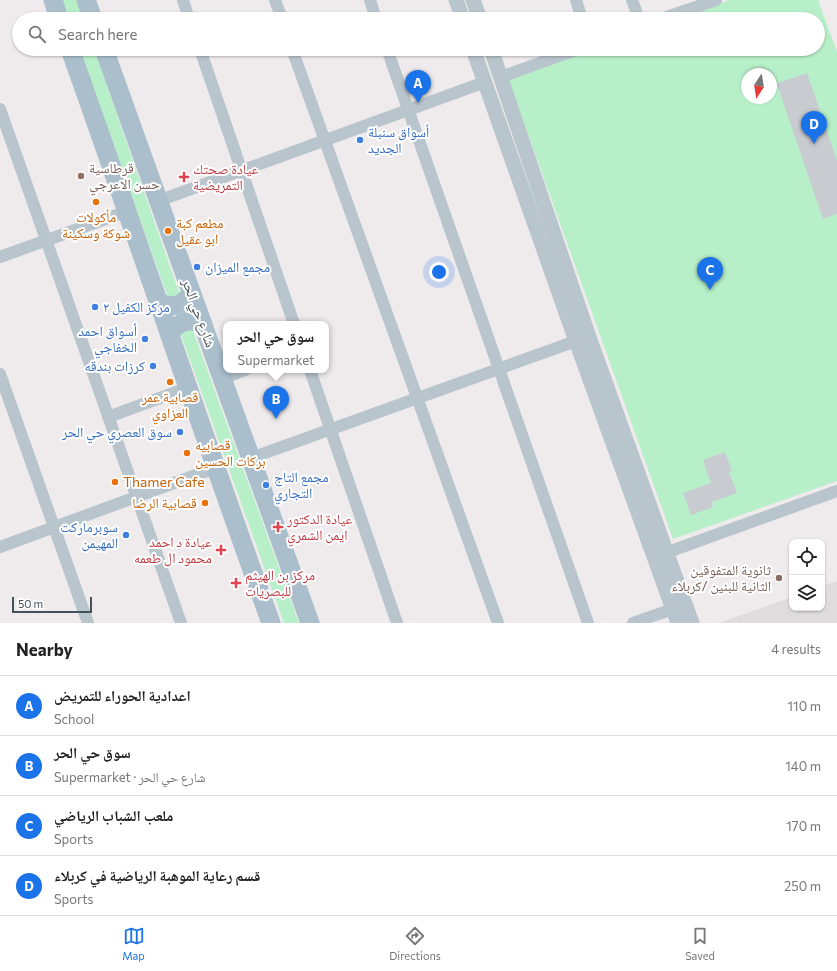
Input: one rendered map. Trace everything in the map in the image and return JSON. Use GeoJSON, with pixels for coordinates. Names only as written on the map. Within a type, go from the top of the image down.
{"type":"FeatureCollection","features":[{"type":"Feature","properties":{"kind":"main road"},"geometry":{"type":"LineString","coordinates":[[53,0],[57,12]]}},
{"type":"Feature","properties":{"kind":"main road"},"geometry":{"type":"LineString","coordinates":[[86,0],[90,12]]}},
{"type":"Feature","properties":{"kind":"main road"},"geometry":{"type":"LineString","coordinates":[[73,56],[160,303],[187,388],[215,468],[271,623]]}},
{"type":"Feature","properties":{"kind":"main road","name":"شارع حي الحر"},"geometry":{"type":"LineString","coordinates":[[106,56],[310,623]]}},
{"type":"Feature","properties":{"kind":"main road"},"geometry":{"type":"LineString","coordinates":[[160,303],[169,306],[178,305],[186,300],[191,292]]}},
{"type":"Feature","properties":{"kind":"main road"},"geometry":{"type":"LineString","coordinates":[[170,334],[175,327],[182,322],[191,321],[203,325]]}},
{"type":"Feature","properties":{"kind":"street"},"geometry":{"type":"LineString","coordinates":[[183,0],[187,12]]}},
{"type":"Feature","properties":{"kind":"street"},"geometry":{"type":"LineString","coordinates":[[275,0],[279,12]]}},
{"type":"Feature","properties":{"kind":"street"},"geometry":{"type":"LineString","coordinates":[[370,0],[374,12]]}},
{"type":"Feature","properties":{"kind":"street"},"geometry":{"type":"LineString","coordinates":[[456,0],[460,12]]}},
{"type":"Feature","properties":{"kind":"street"},"geometry":{"type":"LineString","coordinates":[[474,0],[478,12]]}},
{"type":"Feature","properties":{"kind":"street"},"geometry":{"type":"LineString","coordinates":[[576,0],[580,12]]}},
{"type":"Feature","properties":{"kind":"street"},"geometry":{"type":"LineString","coordinates":[[632,0],[636,12]]}},
{"type":"Feature","properties":{"kind":"street"},"geometry":{"type":"LineString","coordinates":[[681,12],[716,0]]}},
{"type":"Feature","properties":{"kind":"street"},"geometry":{"type":"LineString","coordinates":[[202,56],[293,321]]}},
{"type":"Feature","properties":{"kind":"street"},"geometry":{"type":"LineString","coordinates":[[295,56],[498,623]]}},
{"type":"Feature","properties":{"kind":"street"},"geometry":{"type":"LineString","coordinates":[[389,56],[588,623]]}},
{"type":"Feature","properties":{"kind":"street"},"geometry":{"type":"LineString","coordinates":[[476,56],[576,341],[628,465],[668,552],[692,623]]}},
{"type":"Feature","properties":{"kind":"street"},"geometry":{"type":"LineString","coordinates":[[494,56],[589,337],[678,623]]}},
{"type":"Feature","properties":{"kind":"street"},"geometry":{"type":"LineString","coordinates":[[502,77],[559,56]]}},
{"type":"Feature","properties":{"kind":"street"},"geometry":{"type":"LineString","coordinates":[[158,201],[485,82]]}},
{"type":"Feature","properties":{"kind":"street"},"geometry":{"type":"LineString","coordinates":[[0,109],[181,623]]}},
{"type":"Feature","properties":{"kind":"street"},"geometry":{"type":"LineString","coordinates":[[0,256],[128,211]]}},
{"type":"Feature","properties":{"kind":"street"},"geometry":{"type":"LineString","coordinates":[[251,458],[576,341]]}},
{"type":"Feature","properties":{"kind":"street"},"geometry":{"type":"LineString","coordinates":[[222,378],[236,373]]}},
{"type":"Feature","properties":{"kind":"street"},"geometry":{"type":"LineString","coordinates":[[311,373],[397,623]]}},
{"type":"Feature","properties":{"kind":"street"},"geometry":{"type":"LineString","coordinates":[[0,374],[88,623]]}},
{"type":"Feature","properties":{"kind":"street"},"geometry":{"type":"LineString","coordinates":[[108,417],[187,388]]}},
{"type":"Feature","properties":{"kind":"street"},"geometry":{"type":"LineString","coordinates":[[0,547],[215,468]]}},
{"type":"Feature","properties":{"kind":"street"},"geometry":{"type":"LineString","coordinates":[[668,552],[837,491]]}},
{"type":"Feature","properties":{"kind":"street"},"geometry":{"type":"LineString","coordinates":[[633,623],[673,609]]}},
{"type":"Feature","properties":{"kind":"shaded area"},"geometry":{"type":"Polygon","coordinates":[[[837,581],[837,623],[719,623],[789,598],[789,611],[825,611],[825,585],[837,581]]]}},
{"type":"Feature","properties":{"kind":"green space"},"geometry":{"type":"Polygon","coordinates":[[[61,0],[77,0],[81,12],[65,12],[61,0]]]}},
{"type":"Feature","properties":{"kind":"green space"},"geometry":{"type":"Polygon","coordinates":[[[730,0],[818,0],[822,12],[696,12],[730,0]]]}},
{"type":"Feature","properties":{"kind":"green space"},"geometry":{"type":"Polygon","coordinates":[[[825,19],[837,52],[837,481],[673,539],[508,78],[571,56],[825,56],[825,19]]]}},
{"type":"Feature","properties":{"kind":"green space"},"geometry":{"type":"Polygon","coordinates":[[[82,56],[96,56],[181,298],[170,303],[82,56]]]}},
{"type":"Feature","properties":{"kind":"green space"},"geometry":{"type":"Polygon","coordinates":[[[192,328],[299,623],[284,623],[180,332],[192,328]]]}},
{"type":"Feature","properties":{"kind":"building"},"geometry":{"type":"Polygon","coordinates":[[[807,73],[837,161],[837,214],[823,219],[778,87],[778,83],[807,73]]]}},
{"type":"Feature","properties":{"kind":"building"},"geometry":{"type":"Polygon","coordinates":[[[725,452],[732,471],[729,472],[737,493],[712,502],[713,507],[691,515],[683,493],[711,483],[703,460],[725,452]]]}},
{"type":"Feature","properties":{"kind":"place","name":"اعدادية الحوراء للتمريض"},"geometry":{"type":"Point","coordinates":[418,103]}},
{"type":"Feature","properties":{"kind":"place","name":"أسواق سنبلة الجديد"},"geometry":{"type":"Point","coordinates":[360,140]}},
{"type":"Feature","properties":{"kind":"place","name":"قسم رعاية الموهبة الرياضية في كربلاء"},"geometry":{"type":"Point","coordinates":[814,144]}},
{"type":"Feature","properties":{"kind":"place","name":"قرطاسية حسن الاعرجي"},"geometry":{"type":"Point","coordinates":[81,176]}},
{"type":"Feature","properties":{"kind":"place","name":"عيادة صحتك التمريضية"},"geometry":{"type":"Point","coordinates":[184,177]}},
{"type":"Feature","properties":{"kind":"place","name":"مأكولات شوكة وسكينة"},"geometry":{"type":"Point","coordinates":[96,202]}},
{"type":"Feature","properties":{"kind":"place","name":"مطعم كبة ابو عقيل"},"geometry":{"type":"Point","coordinates":[168,231]}},
{"type":"Feature","properties":{"kind":"place","name":"مجمع الميزان"},"geometry":{"type":"Point","coordinates":[197,267]}},
{"type":"Feature","properties":{"kind":"place","name":"ملعب الشباب الرياضي"},"geometry":{"type":"Point","coordinates":[710,290]}},
{"type":"Feature","properties":{"kind":"place","name":"مركز الكفيل ٢"},"geometry":{"type":"Point","coordinates":[95,307]}},
{"type":"Feature","properties":{"kind":"place","name":"أسواق احمد الخفاجي"},"geometry":{"type":"Point","coordinates":[145,339]}},
{"type":"Feature","properties":{"kind":"place","name":"كرزات بندقه"},"geometry":{"type":"Point","coordinates":[153,366]}},
{"type":"Feature","properties":{"kind":"place","name":"قصابية عمر العزاوي"},"geometry":{"type":"Point","coordinates":[170,382]}},
{"type":"Feature","properties":{"kind":"place","name":"سوق حي الحر"},"geometry":{"type":"Point","coordinates":[276,419]}},
{"type":"Feature","properties":{"kind":"place","name":"سوق العصري حي الحر"},"geometry":{"type":"Point","coordinates":[180,432]}},
{"type":"Feature","properties":{"kind":"place","name":"قصابيه بركات الحسين"},"geometry":{"type":"Point","coordinates":[187,453]}},
{"type":"Feature","properties":{"kind":"place","name":"Thamer Cafe"},"geometry":{"type":"Point","coordinates":[115,482]}},
{"type":"Feature","properties":{"kind":"place","name":"مجمع التاج التجاري"},"geometry":{"type":"Point","coordinates":[266,485]}},
{"type":"Feature","properties":{"kind":"place","name":"قصابية الرضا"},"geometry":{"type":"Point","coordinates":[205,503]}},
{"type":"Feature","properties":{"kind":"place","name":"عيادة الدكتور ايمن الشمري"},"geometry":{"type":"Point","coordinates":[278,527]}},
{"type":"Feature","properties":{"kind":"place","name":"سوبرماركت المهيمن"},"geometry":{"type":"Point","coordinates":[126,535]}},
{"type":"Feature","properties":{"kind":"place","name":"عيادة د احمد محمود ال طعمه"},"geometry":{"type":"Point","coordinates":[221,550]}},
{"type":"Feature","properties":{"kind":"place","name":"ثانوية المتفوقين الثانية للبنين /كربلاء"},"geometry":{"type":"Point","coordinates":[779,578]}},
{"type":"Feature","properties":{"kind":"place","name":"مركز بن الهيثم للبصريات"},"geometry":{"type":"Point","coordinates":[236,583]}}]}
